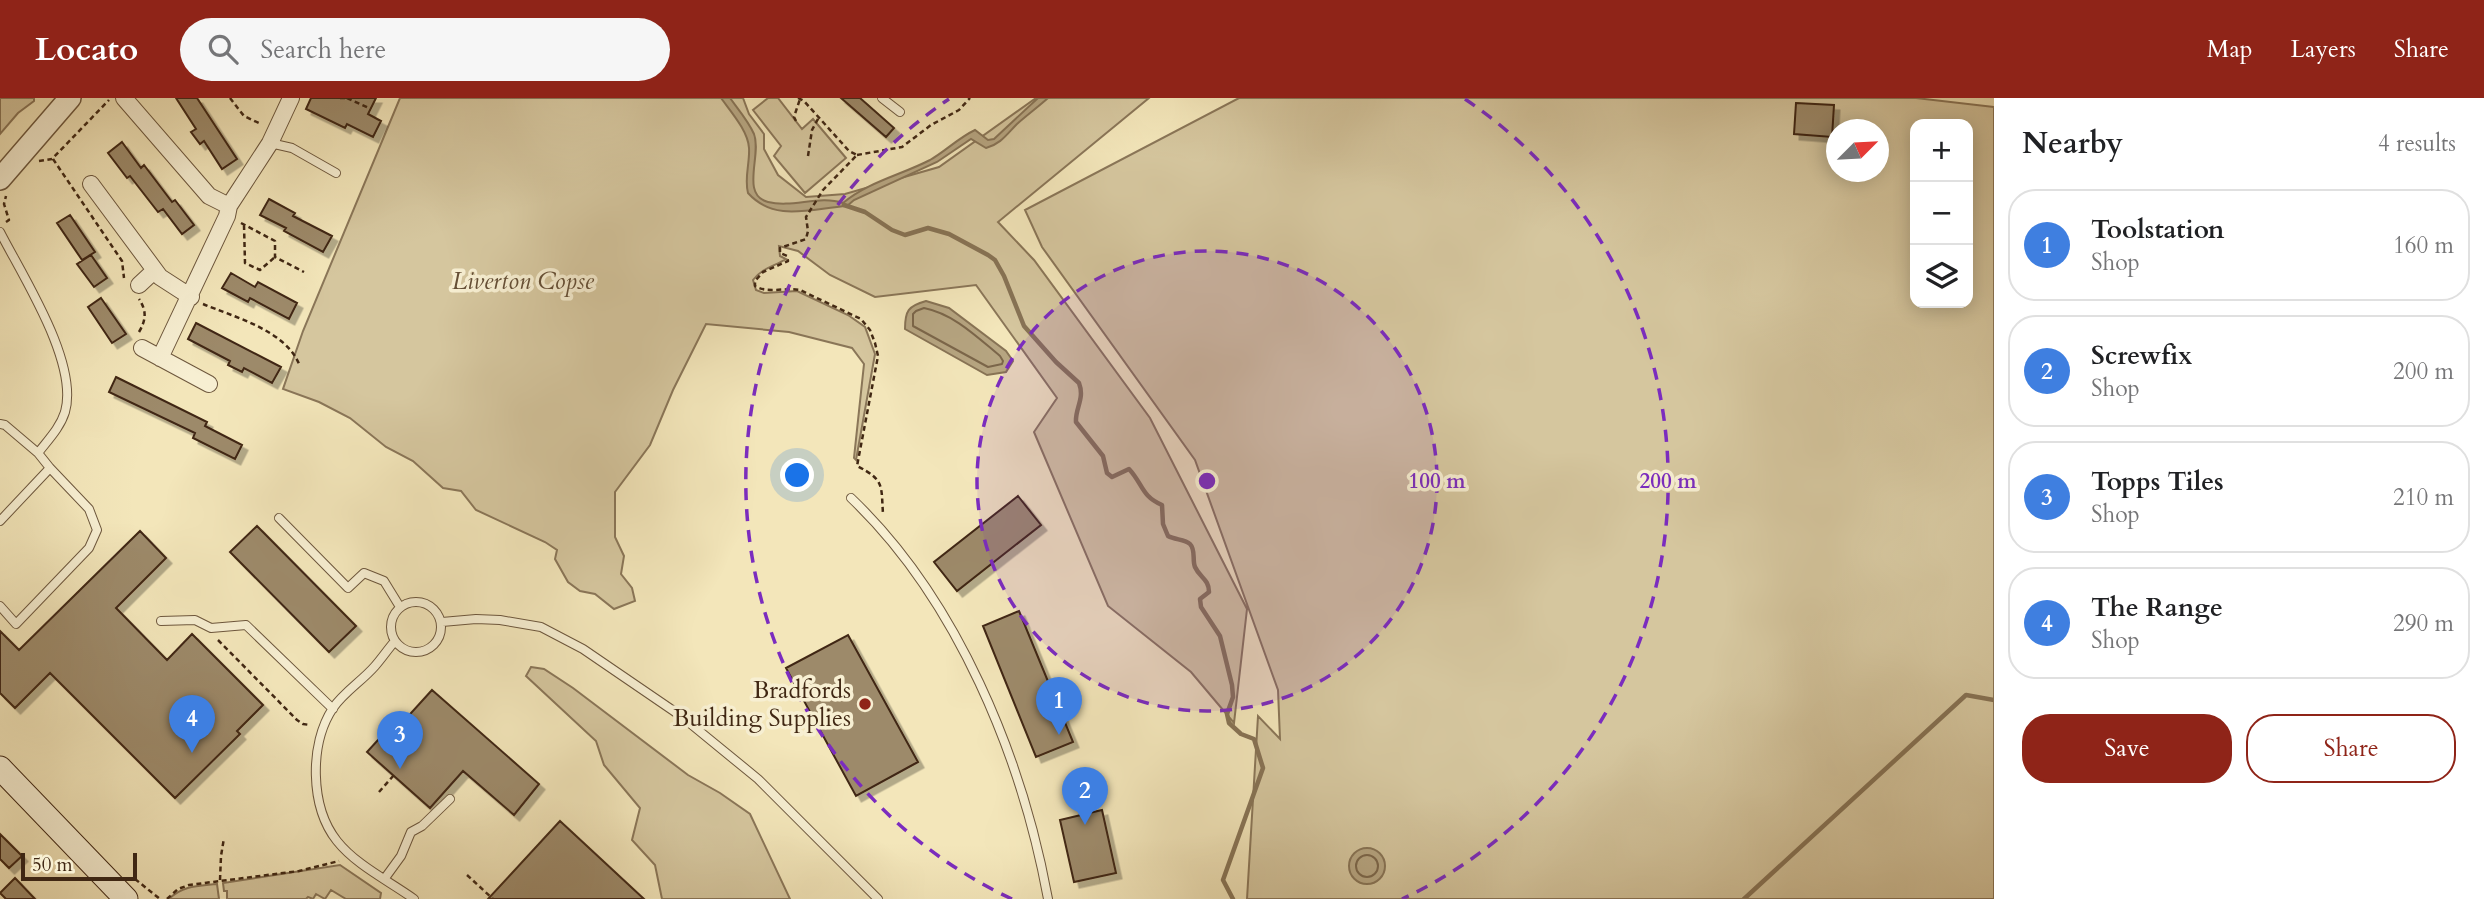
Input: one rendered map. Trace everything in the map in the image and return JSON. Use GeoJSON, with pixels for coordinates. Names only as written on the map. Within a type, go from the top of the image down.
{"type":"FeatureCollection","features":[{"type":"Feature","properties":{"kind":"main road"},"geometry":{"type":"LineString","coordinates":[[0,768],[126,899]]}},
{"type":"Feature","properties":{"kind":"street"},"geometry":{"type":"LineString","coordinates":[[4,184],[70,98]]}},
{"type":"Feature","properties":{"kind":"street"},"geometry":{"type":"LineString","coordinates":[[124,98],[209,195],[228,211]]}},
{"type":"Feature","properties":{"kind":"street"},"geometry":{"type":"LineString","coordinates":[[160,358],[228,211],[273,137],[291,98]]}},
{"type":"Feature","properties":{"kind":"street"},"geometry":{"type":"LineString","coordinates":[[91,184],[154,271],[190,298]]}},
{"type":"Feature","properties":{"kind":"street"},"geometry":{"type":"LineString","coordinates":[[140,291],[154,271]]}},
{"type":"Feature","properties":{"kind":"street"},"geometry":{"type":"LineString","coordinates":[[142,348],[209,384]]}},
{"type":"Feature","properties":{"kind":"lane"},"geometry":{"type":"LineString","coordinates":[[882,98],[900,112]]}},
{"type":"Feature","properties":{"kind":"lane"},"geometry":{"type":"LineString","coordinates":[[273,137],[337,173]]}},
{"type":"Feature","properties":{"kind":"lane"},"geometry":{"type":"LineString","coordinates":[[0,232],[64,362],[68,387],[65,412],[57,430],[38,453]]}},
{"type":"Feature","properties":{"kind":"lane"},"geometry":{"type":"LineString","coordinates":[[0,424],[5,425],[38,453],[89,509],[97,530],[89,548],[16,624],[0,606]]}},
{"type":"Feature","properties":{"kind":"lane"},"geometry":{"type":"LineString","coordinates":[[0,521],[50,468]]}},
{"type":"Feature","properties":{"kind":"lane"},"geometry":{"type":"LineString","coordinates":[[851,498],[894,544],[963,649],[1000,731],[1021,786],[1048,899]]}},
{"type":"Feature","properties":{"kind":"lane"},"geometry":{"type":"LineString","coordinates":[[279,518],[348,588],[364,573],[384,581],[400,607]]}},
{"type":"Feature","properties":{"kind":"lane"},"geometry":{"type":"LineString","coordinates":[[420,601],[438,612],[442,622],[440,635],[433,646],[422,652],[407,651],[395,641],[390,623],[400,607],[409,602],[420,601]]}},
{"type":"Feature","properties":{"kind":"lane"},"geometry":{"type":"LineString","coordinates":[[442,622],[488,619],[541,627],[583,649],[681,716],[758,779],[878,899]]}},
{"type":"Feature","properties":{"kind":"lane"},"geometry":{"type":"LineString","coordinates":[[161,621],[195,620],[214,628],[246,625],[332,709]]}},
{"type":"Feature","properties":{"kind":"lane"},"geometry":{"type":"LineString","coordinates":[[395,641],[374,667],[332,709],[318,748],[315,767],[317,792],[323,815],[335,839],[351,855],[414,899]]}},
{"type":"Feature","properties":{"kind":"lane"},"geometry":{"type":"LineString","coordinates":[[385,878],[401,856],[411,832],[422,826],[450,799]]}},
{"type":"Feature","properties":{"kind":"lane"},"geometry":{"type":"LineString","coordinates":[[394,899],[400,889]]}},
{"type":"Feature","properties":{"kind":"path"},"geometry":{"type":"LineString","coordinates":[[30,162],[52,159],[112,98]]}},
{"type":"Feature","properties":{"kind":"path"},"geometry":{"type":"LineString","coordinates":[[229,98],[244,116],[273,137]]}},
{"type":"Feature","properties":{"kind":"path"},"geometry":{"type":"LineString","coordinates":[[340,98],[371,109]]}},
{"type":"Feature","properties":{"kind":"path"},"geometry":{"type":"LineString","coordinates":[[887,523],[882,511],[882,488],[873,474],[857,466],[878,356],[870,330],[861,319],[800,289],[759,289],[755,286],[755,281],[763,272],[788,261],[787,256],[779,252],[782,246],[806,239],[806,217],[823,190],[857,155],[902,147],[931,125],[958,110],[970,98]]}},
{"type":"Feature","properties":{"kind":"path"},"geometry":{"type":"LineString","coordinates":[[796,121],[794,117],[802,99],[849,151],[857,155]]}},
{"type":"Feature","properties":{"kind":"path"},"geometry":{"type":"LineString","coordinates":[[808,156],[811,130],[819,117]]}},
{"type":"Feature","properties":{"kind":"path"},"geometry":{"type":"LineString","coordinates":[[52,159],[122,261],[123,272]]}},
{"type":"Feature","properties":{"kind":"path"},"geometry":{"type":"LineString","coordinates":[[0,227],[9,220],[4,204],[4,184]]}},
{"type":"Feature","properties":{"kind":"path"},"geometry":{"type":"LineString","coordinates":[[228,211],[244,225],[275,241],[275,257],[260,270],[245,263],[244,225]]}},
{"type":"Feature","properties":{"kind":"path"},"geometry":{"type":"LineString","coordinates":[[275,257],[304,272]]}},
{"type":"Feature","properties":{"kind":"path"},"geometry":{"type":"LineString","coordinates":[[190,298],[251,322],[293,350],[299,364]]}},
{"type":"Feature","properties":{"kind":"path"},"geometry":{"type":"LineString","coordinates":[[214,628],[214,635],[297,720],[310,725]]}},
{"type":"Feature","properties":{"kind":"path"},"geometry":{"type":"LineString","coordinates":[[379,792],[394,775]]}},
{"type":"Feature","properties":{"kind":"path"},"geometry":{"type":"LineString","coordinates":[[220,881],[224,838]]}},
{"type":"Feature","properties":{"kind":"path"},"geometry":{"type":"LineString","coordinates":[[167,899],[178,889],[190,885],[299,871],[337,862],[351,855]]}},
{"type":"Feature","properties":{"kind":"path"},"geometry":{"type":"LineString","coordinates":[[467,875],[493,899]]}},
{"type":"Feature","properties":{"kind":"green space"},"geometry":{"type":"Polygon","coordinates":[[[0,98],[34,98],[34,101],[18,113],[0,134],[0,98]]]}},
{"type":"Feature","properties":{"kind":"green space","name":"Liverton Copse"},"geometry":{"type":"Polygon","coordinates":[[[400,98],[743,98],[749,114],[764,134],[764,149],[778,175],[806,197],[845,194],[939,167],[1036,98],[1149,98],[998,222],[1034,260],[1150,418],[1247,609],[1234,723],[1191,672],[1108,606],[1034,432],[1057,398],[976,285],[875,297],[830,275],[798,251],[779,246],[780,256],[786,259],[764,270],[753,280],[756,290],[764,293],[797,291],[848,315],[865,327],[875,354],[856,460],[854,458],[864,364],[852,348],[789,332],[706,324],[673,390],[650,445],[615,492],[615,537],[624,556],[621,574],[632,588],[635,601],[614,609],[595,594],[580,591],[568,582],[555,559],[557,550],[545,542],[476,510],[461,491],[443,488],[413,461],[386,447],[350,418],[319,402],[283,389],[303,331],[400,98]]]}},
{"type":"Feature","properties":{"kind":"green space"},"geometry":{"type":"Polygon","coordinates":[[[768,98],[778,98],[802,129],[813,119],[846,158],[805,193],[774,156],[781,146],[753,110],[768,98]]]}},
{"type":"Feature","properties":{"kind":"green space"},"geometry":{"type":"Polygon","coordinates":[[[1239,98],[1916,98],[1994,107],[1994,899],[1247,899],[1258,716],[1280,739],[1278,690],[1195,460],[1042,247],[1025,210],[1239,98]]]}},
{"type":"Feature","properties":{"kind":"green space"},"geometry":{"type":"Polygon","coordinates":[[[531,667],[544,669],[573,688],[688,775],[750,814],[790,899],[662,899],[655,865],[632,840],[640,808],[604,765],[596,741],[526,676],[531,667]]]}},
{"type":"Feature","properties":{"kind":"green space"},"geometry":{"type":"Polygon","coordinates":[[[340,865],[381,893],[380,899],[346,899],[331,890],[325,899],[316,894],[313,899],[227,899],[227,891],[224,891],[223,883],[340,865]]]}},
{"type":"Feature","properties":{"kind":"green space"},"geometry":{"type":"Polygon","coordinates":[[[217,884],[219,899],[169,899],[186,889],[217,884]]]}},
{"type":"Feature","properties":{"kind":"water"},"geometry":{"type":"Polygon","coordinates":[[[721,98],[730,98],[754,134],[755,191],[760,198],[768,202],[787,204],[825,200],[843,203],[874,184],[930,160],[975,130],[988,140],[994,139],[1038,98],[1048,98],[996,144],[986,148],[971,139],[937,162],[854,200],[847,206],[794,212],[770,208],[748,193],[748,142],[721,98]]]}},
{"type":"Feature","properties":{"kind":"water"},"geometry":{"type":"Polygon","coordinates":[[[926,301],[949,308],[1006,351],[1013,361],[1006,372],[987,375],[905,329],[909,310],[926,301]]]}},
{"type":"Feature","properties":{"kind":"water"},"geometry":{"type":"Polygon","coordinates":[[[1367,848],[1380,853],[1385,866],[1380,879],[1367,884],[1354,879],[1349,866],[1354,853],[1367,848]]]}},
{"type":"Feature","properties":{"kind":"building"},"geometry":{"type":"Polygon","coordinates":[[[176,98],[197,98],[237,159],[222,169],[204,141],[200,144],[191,132],[196,129],[176,98]]]}},
{"type":"Feature","properties":{"kind":"building"},"geometry":{"type":"Polygon","coordinates":[[[311,98],[376,98],[368,114],[381,121],[373,137],[347,124],[345,128],[306,109],[311,98]]]}},
{"type":"Feature","properties":{"kind":"building"},"geometry":{"type":"Polygon","coordinates":[[[841,98],[860,98],[894,128],[886,137],[841,98]]]}},
{"type":"Feature","properties":{"kind":"building"},"geometry":{"type":"Polygon","coordinates":[[[1796,103],[1834,105],[1833,119],[1826,119],[1826,137],[1794,134],[1796,103]]]}},
{"type":"Feature","properties":{"kind":"building"},"geometry":{"type":"Polygon","coordinates":[[[122,142],[141,168],[144,165],[172,202],[175,200],[194,225],[182,234],[163,209],[158,212],[130,176],[127,178],[108,153],[122,142]]]}},
{"type":"Feature","properties":{"kind":"building"},"geometry":{"type":"Polygon","coordinates":[[[269,199],[295,213],[293,216],[332,236],[323,252],[260,215],[269,199]]]}},
{"type":"Feature","properties":{"kind":"building"},"geometry":{"type":"Polygon","coordinates":[[[70,215],[95,252],[82,260],[57,223],[70,215]]]}},
{"type":"Feature","properties":{"kind":"building"},"geometry":{"type":"Polygon","coordinates":[[[91,255],[107,278],[94,287],[77,264],[91,255]]]}},
{"type":"Feature","properties":{"kind":"building"},"geometry":{"type":"Polygon","coordinates":[[[231,273],[255,287],[258,282],[297,303],[289,319],[250,298],[248,302],[222,288],[231,273]]]}},
{"type":"Feature","properties":{"kind":"building"},"geometry":{"type":"Polygon","coordinates":[[[101,298],[126,334],[112,343],[88,307],[101,298]]]}},
{"type":"Feature","properties":{"kind":"building"},"geometry":{"type":"Polygon","coordinates":[[[196,323],[281,367],[272,383],[244,368],[242,372],[228,365],[230,361],[188,339],[196,323]]]}},
{"type":"Feature","properties":{"kind":"building"},"geometry":{"type":"Polygon","coordinates":[[[116,377],[207,422],[205,426],[242,445],[235,459],[193,438],[195,433],[109,392],[116,377]]]}},
{"type":"Feature","properties":{"kind":"building"},"geometry":{"type":"Polygon","coordinates":[[[1018,496],[1041,525],[957,591],[934,562],[1018,496]]]}},
{"type":"Feature","properties":{"kind":"building"},"geometry":{"type":"Polygon","coordinates":[[[257,526],[356,626],[329,652],[230,552],[257,526]]]}},
{"type":"Feature","properties":{"kind":"building"},"geometry":{"type":"Polygon","coordinates":[[[140,531],[166,558],[116,608],[167,660],[192,634],[263,705],[237,731],[240,734],[175,798],[50,673],[15,708],[0,693],[0,631],[19,650],[140,531]]]}},
{"type":"Feature","properties":{"kind":"building"},"geometry":{"type":"Polygon","coordinates":[[[1019,611],[1073,742],[1036,757],[983,626],[1019,611]]]}},
{"type":"Feature","properties":{"kind":"building"},"geometry":{"type":"Polygon","coordinates":[[[848,635],[918,762],[856,796],[786,668],[848,635]]]}},
{"type":"Feature","properties":{"kind":"building"},"geometry":{"type":"Polygon","coordinates":[[[432,690],[539,784],[514,815],[463,771],[430,808],[367,752],[388,729],[393,733],[432,690]]]}},
{"type":"Feature","properties":{"kind":"building"},"geometry":{"type":"Polygon","coordinates":[[[1102,810],[1116,873],[1074,882],[1060,820],[1102,810]]]}},
{"type":"Feature","properties":{"kind":"building"},"geometry":{"type":"Polygon","coordinates":[[[560,821],[644,899],[488,899],[560,821]]]}},
{"type":"Feature","properties":{"kind":"building"},"geometry":{"type":"Polygon","coordinates":[[[0,834],[22,856],[9,868],[0,859],[0,834]]]}},
{"type":"Feature","properties":{"kind":"building"},"geometry":{"type":"Polygon","coordinates":[[[15,878],[35,899],[6,899],[0,893],[15,878]]]}},
{"type":"Feature","properties":{"kind":"waterway"},"geometry":{"type":"LineString","coordinates":[[844,205],[865,212],[892,230],[905,235],[928,228],[949,234],[995,260],[1024,326],[1079,383],[1081,394],[1076,422],[1103,456],[1107,473],[1112,477],[1129,469],[1146,494],[1162,505],[1163,524],[1168,536],[1192,546],[1195,567],[1209,588],[1209,592],[1200,599],[1201,607],[1220,636],[1232,685],[1233,697],[1227,714],[1229,723],[1241,734],[1254,739],[1263,768],[1223,880],[1233,899]]}},
{"type":"Feature","properties":{"kind":"waterway"},"geometry":{"type":"LineString","coordinates":[[1744,899],[1966,695],[1994,700]]}},
{"type":"Feature","properties":{"kind":"place","name":"Bradfords Building Supplies"},"geometry":{"type":"Point","coordinates":[865,704]}},
{"type":"Feature","properties":{"kind":"place","name":"Toolstation"},"geometry":{"type":"Point","coordinates":[1059,735]}},
{"type":"Feature","properties":{"kind":"place","name":"The Range"},"geometry":{"type":"Point","coordinates":[192,753]}},
{"type":"Feature","properties":{"kind":"place","name":"Topps Tiles"},"geometry":{"type":"Point","coordinates":[400,769]}},
{"type":"Feature","properties":{"kind":"place","name":"Screwfix"},"geometry":{"type":"Point","coordinates":[1085,825]}}]}
